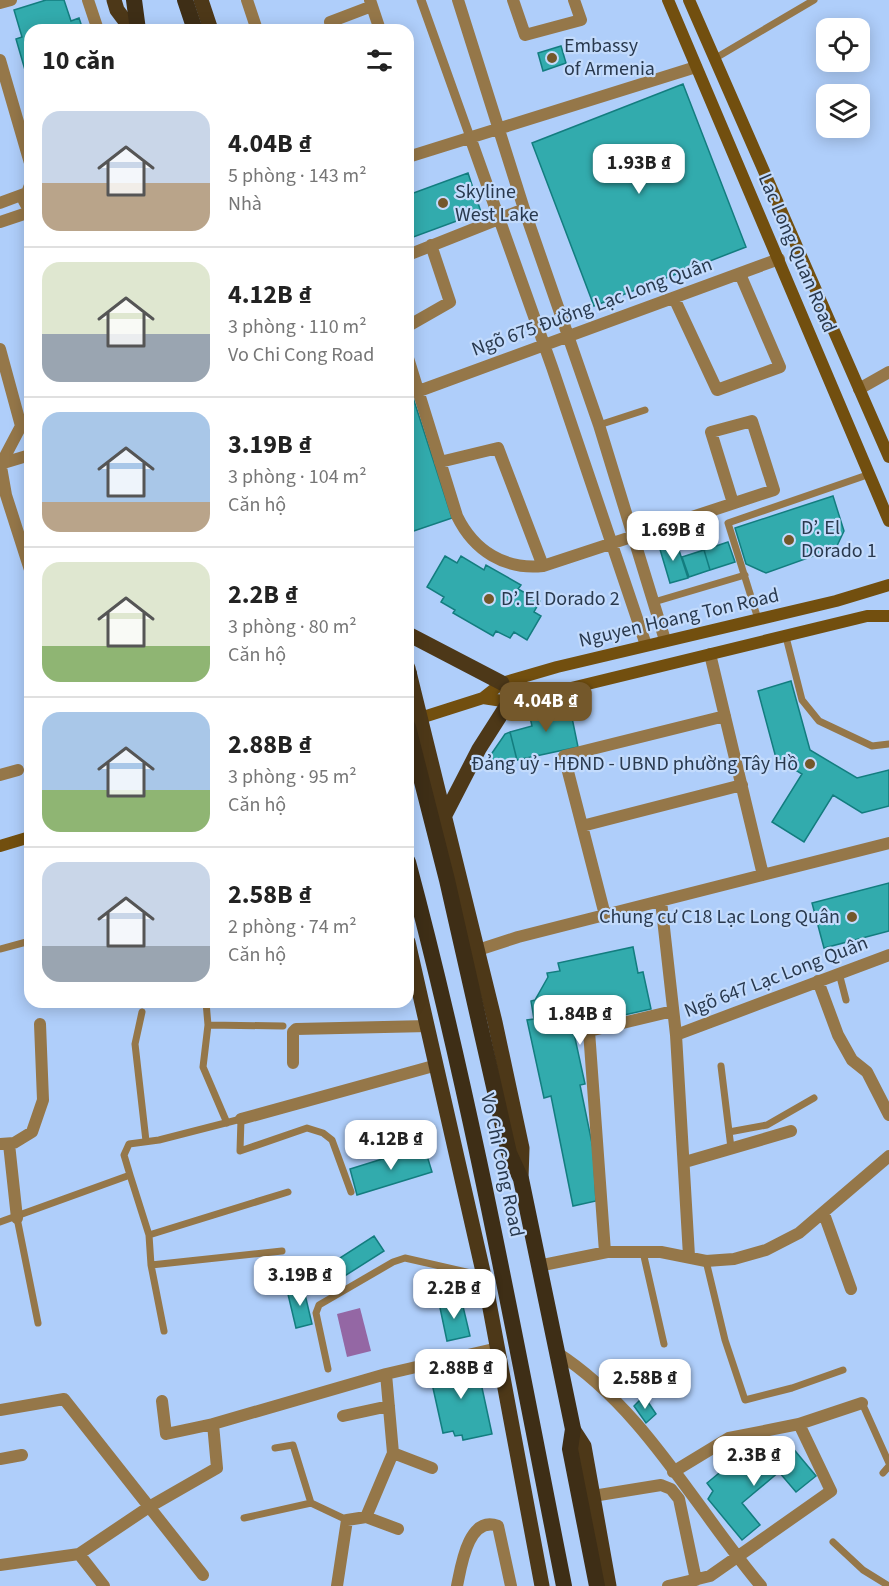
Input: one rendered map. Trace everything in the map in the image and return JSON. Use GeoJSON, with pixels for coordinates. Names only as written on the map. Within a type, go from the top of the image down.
{"type":"FeatureCollection","features":[{"type":"Feature","properties":{"kind":"highway"},"geometry":{"type":"LineString","coordinates":[[134,0],[137,24]]}},
{"type":"Feature","properties":{"kind":"highway"},"geometry":{"type":"LineString","coordinates":[[185,0],[193,24]]}},
{"type":"Feature","properties":{"kind":"highway"},"geometry":{"type":"LineString","coordinates":[[414,729],[428,758]]}},
{"type":"Feature","properties":{"kind":"highway","name":"Vo Chi Cong Road"},"geometry":{"type":"LineString","coordinates":[[414,736],[509,1153],[521,1179],[573,1429],[570,1449],[597,1586]]}},
{"type":"Feature","properties":{"kind":"highway","name":"Vo Chi Cong Road"},"geometry":{"type":"LineString","coordinates":[[414,886],[466,1094],[511,1306],[564,1586]]}},
{"type":"Feature","properties":{"kind":"main road"},"geometry":{"type":"LineString","coordinates":[[114,0],[117,10],[128,24]]}},
{"type":"Feature","properties":{"kind":"main road"},"geometry":{"type":"LineString","coordinates":[[201,0],[209,24]]}},
{"type":"Feature","properties":{"kind":"main road","name":"Lac Long Quan Road"},"geometry":{"type":"LineString","coordinates":[[668,0],[889,521]]}},
{"type":"Feature","properties":{"kind":"main road","name":"Lac Long Quan Road"},"geometry":{"type":"LineString","coordinates":[[689,0],[889,458]]}},
{"type":"Feature","properties":{"kind":"main road","name":"Nguyen Hoang Ton Road"},"geometry":{"type":"LineString","coordinates":[[414,722],[483,698],[502,683],[665,640],[836,601],[889,585]]}},
{"type":"Feature","properties":{"kind":"main road","name":"Nguyen Hoang Ton Road"},"geometry":{"type":"LineString","coordinates":[[483,698],[509,702],[867,616],[889,616]]}},
{"type":"Feature","properties":{"kind":"main road"},"geometry":{"type":"LineString","coordinates":[[414,637],[502,683]]}},
{"type":"Feature","properties":{"kind":"main road"},"geometry":{"type":"LineString","coordinates":[[445,815],[477,753],[509,702]]}},
{"type":"Feature","properties":{"kind":"main road"},"geometry":{"type":"LineString","coordinates":[[428,758],[445,815],[478,950],[522,1148],[521,1179]]}},
{"type":"Feature","properties":{"kind":"main road"},"geometry":{"type":"LineString","coordinates":[[0,846],[24,839]]}},
{"type":"Feature","properties":{"kind":"main road","name":"Vo Chi Cong Road"},"geometry":{"type":"LineString","coordinates":[[414,967],[484,1276],[542,1586]]}},
{"type":"Feature","properties":{"kind":"main road","name":"Vo Chi Cong Road"},"geometry":{"type":"LineString","coordinates":[[573,1429],[584,1446],[609,1586]]}},
{"type":"Feature","properties":{"kind":"street"},"geometry":{"type":"LineString","coordinates":[[0,3],[11,0]]}},
{"type":"Feature","properties":{"kind":"street"},"geometry":{"type":"LineString","coordinates":[[88,0],[96,24]]}},
{"type":"Feature","properties":{"kind":"street"},"geometry":{"type":"LineString","coordinates":[[247,0],[255,24]]}},
{"type":"Feature","properties":{"kind":"street"},"geometry":{"type":"LineString","coordinates":[[421,0],[545,346],[646,645]]}},
{"type":"Feature","properties":{"kind":"street"},"geometry":{"type":"LineString","coordinates":[[458,0],[524,209],[599,425],[665,640]]}},
{"type":"Feature","properties":{"kind":"street"},"geometry":{"type":"LineString","coordinates":[[513,0],[525,35],[581,20],[574,0]]}},
{"type":"Feature","properties":{"kind":"street"},"geometry":{"type":"LineString","coordinates":[[330,24],[330,22],[371,3],[378,24]]}},
{"type":"Feature","properties":{"kind":"street"},"geometry":{"type":"LineString","coordinates":[[0,60],[24,116]]}},
{"type":"Feature","properties":{"kind":"street"},"geometry":{"type":"LineString","coordinates":[[414,155],[696,68]]}},
{"type":"Feature","properties":{"kind":"street"},"geometry":{"type":"LineString","coordinates":[[0,203],[24,191]]}},
{"type":"Feature","properties":{"kind":"street"},"geometry":{"type":"LineString","coordinates":[[414,252],[524,209]]}},
{"type":"Feature","properties":{"kind":"street"},"geometry":{"type":"LineString","coordinates":[[0,222],[24,214]]}},
{"type":"Feature","properties":{"kind":"street"},"geometry":{"type":"LineString","coordinates":[[414,323],[450,302],[431,245]]}},
{"type":"Feature","properties":{"kind":"street","name":"Ngõ 675 Đường Lạc Long Quân"},"geometry":{"type":"LineString","coordinates":[[419,392],[779,259]]}},
{"type":"Feature","properties":{"kind":"street"},"geometry":{"type":"LineString","coordinates":[[674,298],[717,390],[780,367],[740,274]]}},
{"type":"Feature","properties":{"kind":"street"},"geometry":{"type":"LineString","coordinates":[[0,349],[21,426],[0,463],[6,495],[24,551]]}},
{"type":"Feature","properties":{"kind":"street"},"geometry":{"type":"LineString","coordinates":[[859,389],[889,372]]}},
{"type":"Feature","properties":{"kind":"street"},"geometry":{"type":"LineString","coordinates":[[414,377],[457,516],[474,542],[508,565],[524,568],[543,566],[774,490],[752,422],[711,432],[733,503]]}},
{"type":"Feature","properties":{"kind":"street"},"geometry":{"type":"LineString","coordinates":[[440,462],[498,448],[543,566]]}},
{"type":"Feature","properties":{"kind":"street"},"geometry":{"type":"LineString","coordinates":[[0,463],[24,457]]}},
{"type":"Feature","properties":{"kind":"street"},"geometry":{"type":"LineString","coordinates":[[710,654],[764,875]]}},
{"type":"Feature","properties":{"kind":"street"},"geometry":{"type":"LineString","coordinates":[[605,915],[564,756],[725,717]]}},
{"type":"Feature","properties":{"kind":"street"},"geometry":{"type":"LineString","coordinates":[[0,775],[18,770]]}},
{"type":"Feature","properties":{"kind":"street"},"geometry":{"type":"LineString","coordinates":[[582,826],[742,785]]}},
{"type":"Feature","properties":{"kind":"street"},"geometry":{"type":"LineString","coordinates":[[478,950],[605,915],[889,843]]}},
{"type":"Feature","properties":{"kind":"street"},"geometry":{"type":"LineString","coordinates":[[661,901],[676,1035],[689,1256]]}},
{"type":"Feature","properties":{"kind":"street","name":"Ngõ 647 Lạc Long Quân"},"geometry":{"type":"LineString","coordinates":[[676,1035],[889,955]]}},
{"type":"Feature","properties":{"kind":"street"},"geometry":{"type":"LineString","coordinates":[[818,981],[835,1029],[852,1060],[867,1072],[889,1115]]}},
{"type":"Feature","properties":{"kind":"street"},"geometry":{"type":"LineString","coordinates":[[605,1252],[589,1031],[674,1011]]}},
{"type":"Feature","properties":{"kind":"street"},"geometry":{"type":"LineString","coordinates":[[17,1218],[4,1144],[32,1132],[44,1100],[40,1024]]}},
{"type":"Feature","properties":{"kind":"street"},"geometry":{"type":"LineString","coordinates":[[293,1063],[293,1032],[296,1029],[428,1026]]}},
{"type":"Feature","properties":{"kind":"street"},"geometry":{"type":"LineString","coordinates":[[241,1119],[438,1065]]}},
{"type":"Feature","properties":{"kind":"street"},"geometry":{"type":"LineString","coordinates":[[685,1162],[791,1131]]}},
{"type":"Feature","properties":{"kind":"street"},"geometry":{"type":"LineString","coordinates":[[538,1266],[605,1252],[643,1252],[689,1256],[706,1261],[735,1259],[766,1250],[799,1233],[824,1214],[847,1190],[889,1156]]}},
{"type":"Feature","properties":{"kind":"street"},"geometry":{"type":"LineString","coordinates":[[824,1214],[851,1289]]}},
{"type":"Feature","properties":{"kind":"street"},"geometry":{"type":"LineString","coordinates":[[162,1401],[166,1434],[213,1424],[386,1374],[498,1348]]}},
{"type":"Feature","properties":{"kind":"street"},"geometry":{"type":"LineString","coordinates":[[556,1352],[586,1371],[621,1406],[674,1472],[736,1557],[761,1586]]}},
{"type":"Feature","properties":{"kind":"street"},"geometry":{"type":"LineString","coordinates":[[366,1517],[393,1453],[386,1374]]}},
{"type":"Feature","properties":{"kind":"street"},"geometry":{"type":"LineString","coordinates":[[0,1410],[64,1399],[203,1575]]}},
{"type":"Feature","properties":{"kind":"street"},"geometry":{"type":"LineString","coordinates":[[674,1472],[729,1438],[798,1424],[862,1403]]}},
{"type":"Feature","properties":{"kind":"street"},"geometry":{"type":"LineString","coordinates":[[343,1416],[389,1406]]}},
{"type":"Feature","properties":{"kind":"street"},"geometry":{"type":"LineString","coordinates":[[0,1565],[79,1554],[149,1507],[217,1468],[213,1424]]}},
{"type":"Feature","properties":{"kind":"street"},"geometry":{"type":"LineString","coordinates":[[668,1586],[696,1580],[712,1581],[736,1557],[831,1491],[798,1424]]}},
{"type":"Feature","properties":{"kind":"street"},"geometry":{"type":"LineString","coordinates":[[393,1453],[432,1468]]}},
{"type":"Feature","properties":{"kind":"street"},"geometry":{"type":"LineString","coordinates":[[0,1459],[22,1455]]}},
{"type":"Feature","properties":{"kind":"street"},"geometry":{"type":"LineString","coordinates":[[593,1496],[650,1485],[661,1485],[671,1489],[679,1499],[696,1580]]}},
{"type":"Feature","properties":{"kind":"street"},"geometry":{"type":"LineString","coordinates":[[337,1586],[347,1520],[366,1517],[398,1529]]}},
{"type":"Feature","properties":{"kind":"street"},"geometry":{"type":"LineString","coordinates":[[457,1586],[463,1558],[474,1534],[480,1527],[493,1524],[498,1526],[511,1586]]}},
{"type":"Feature","properties":{"kind":"street"},"geometry":{"type":"LineString","coordinates":[[79,1554],[104,1586]]}},
{"type":"Feature","properties":{"kind":"lane"},"geometry":{"type":"LineString","coordinates":[[714,59],[814,0]]}},
{"type":"Feature","properties":{"kind":"lane"},"geometry":{"type":"LineString","coordinates":[[599,425],[645,410]]}},
{"type":"Feature","properties":{"kind":"lane"},"geometry":{"type":"LineString","coordinates":[[758,619],[728,523],[870,474]]}},
{"type":"Feature","properties":{"kind":"lane"},"geometry":{"type":"LineString","coordinates":[[654,602],[745,575]]}},
{"type":"Feature","properties":{"kind":"lane"},"geometry":{"type":"LineString","coordinates":[[786,637],[802,700],[819,721],[872,746],[889,744]]}},
{"type":"Feature","properties":{"kind":"lane"},"geometry":{"type":"LineString","coordinates":[[0,949],[24,943]]}},
{"type":"Feature","properties":{"kind":"lane"},"geometry":{"type":"LineString","coordinates":[[839,973],[846,1000]]}},
{"type":"Feature","properties":{"kind":"lane"},"geometry":{"type":"LineString","coordinates":[[207,1008],[208,1025],[203,1067],[226,1123]]}},
{"type":"Feature","properties":{"kind":"lane"},"geometry":{"type":"LineString","coordinates":[[142,1012],[135,1044],[146,1141]]}},
{"type":"Feature","properties":{"kind":"lane"},"geometry":{"type":"LineString","coordinates":[[208,1025],[283,1026]]}},
{"type":"Feature","properties":{"kind":"lane"},"geometry":{"type":"LineString","coordinates":[[721,1066],[731,1148]]}},
{"type":"Feature","properties":{"kind":"lane"},"geometry":{"type":"LineString","coordinates":[[729,1132],[767,1125],[814,1098]]}},
{"type":"Feature","properties":{"kind":"lane"},"geometry":{"type":"LineString","coordinates":[[164,1331],[151,1265],[149,1235],[130,1175],[125,1149],[129,1144],[241,1119],[240,1151],[307,1128],[323,1133],[332,1140],[351,1192]]}},
{"type":"Feature","properties":{"kind":"lane"},"geometry":{"type":"LineString","coordinates":[[0,1222],[17,1218],[130,1175]]}},
{"type":"Feature","properties":{"kind":"lane"},"geometry":{"type":"LineString","coordinates":[[149,1235],[288,1192]]}},
{"type":"Feature","properties":{"kind":"lane"},"geometry":{"type":"LineString","coordinates":[[17,1218],[38,1323]]}},
{"type":"Feature","properties":{"kind":"lane"},"geometry":{"type":"LineString","coordinates":[[151,1265],[282,1251]]}},
{"type":"Feature","properties":{"kind":"lane"},"geometry":{"type":"LineString","coordinates":[[643,1252],[664,1344]]}},
{"type":"Feature","properties":{"kind":"lane"},"geometry":{"type":"LineString","coordinates":[[328,1369],[316,1313],[319,1305],[393,1262],[405,1258],[484,1276]]}},
{"type":"Feature","properties":{"kind":"lane"},"geometry":{"type":"LineString","coordinates":[[706,1261],[726,1340],[745,1400],[792,1388],[843,1370]]}},
{"type":"Feature","properties":{"kind":"lane"},"geometry":{"type":"LineString","coordinates":[[862,1403],[889,1464],[883,1473]]}},
{"type":"Feature","properties":{"kind":"lane"},"geometry":{"type":"LineString","coordinates":[[275,1448],[293,1444],[310,1503]]}},
{"type":"Feature","properties":{"kind":"lane"},"geometry":{"type":"LineString","coordinates":[[244,1518],[310,1503],[347,1520]]}},
{"type":"Feature","properties":{"kind":"lane"},"geometry":{"type":"LineString","coordinates":[[833,1542],[851,1561],[889,1586]]}},
{"type":"Feature","properties":{"kind":"shaded area"},"geometry":{"type":"Polygon","coordinates":[[[360,1308],[371,1351],[347,1357],[337,1314],[360,1308]]]}},
{"type":"Feature","properties":{"kind":"building"},"geometry":{"type":"Polygon","coordinates":[[[46,0],[64,0],[71,21],[79,18],[81,24],[24,24],[24,67],[16,39],[22,37],[14,10],[46,0]]]}},
{"type":"Feature","properties":{"kind":"building","name":"Embassy of Armenia"},"geometry":{"type":"Polygon","coordinates":[[[561,46],[566,63],[543,71],[538,53],[561,46]]]}},
{"type":"Feature","properties":{"kind":"building"},"geometry":{"type":"Polygon","coordinates":[[[683,84],[746,247],[594,306],[532,143],[683,84]]]}},
{"type":"Feature","properties":{"kind":"building","name":"Skyline West Lake"},"geometry":{"type":"Polygon","coordinates":[[[468,173],[481,212],[414,237],[414,193],[468,173]]]}},
{"type":"Feature","properties":{"kind":"building"},"geometry":{"type":"Polygon","coordinates":[[[414,401],[452,518],[414,531],[414,401]]]}},
{"type":"Feature","properties":{"kind":"building","name":"D’. El Dorado 1"},"geometry":{"type":"Polygon","coordinates":[[[833,496],[844,531],[836,548],[766,573],[746,564],[735,528],[833,496]]]}},
{"type":"Feature","properties":{"kind":"building"},"geometry":{"type":"Polygon","coordinates":[[[676,541],[688,578],[670,583],[659,546],[676,541]]]}},
{"type":"Feature","properties":{"kind":"building"},"geometry":{"type":"Polygon","coordinates":[[[728,542],[735,562],[710,570],[704,550],[728,542]]]}},
{"type":"Feature","properties":{"kind":"building"},"geometry":{"type":"Polygon","coordinates":[[[704,550],[710,570],[689,577],[682,557],[704,550]]]}},
{"type":"Feature","properties":{"kind":"building","name":"D’. El Dorado 2"},"geometry":{"type":"Polygon","coordinates":[[[445,556],[457,563],[461,556],[484,570],[486,565],[521,585],[518,589],[540,601],[534,612],[541,616],[527,640],[514,632],[510,638],[496,631],[493,636],[453,613],[455,610],[441,602],[444,597],[427,587],[445,556]]]}},
{"type":"Feature","properties":{"kind":"building","name":"Đảng uỷ - HĐND - UBND phường Tây Hồ"},"geometry":{"type":"Polygon","coordinates":[[[791,681],[810,750],[857,778],[889,770],[889,806],[862,813],[833,795],[804,842],[772,822],[802,774],[776,758],[758,691],[791,681]]]}},
{"type":"Feature","properties":{"kind":"building"},"geometry":{"type":"Polygon","coordinates":[[[569,703],[578,747],[517,760],[510,732],[532,726],[529,713],[569,703]]]}},
{"type":"Feature","properties":{"kind":"building"},"geometry":{"type":"Polygon","coordinates":[[[510,732],[517,760],[492,765],[490,756],[505,734],[510,732]]]}},
{"type":"Feature","properties":{"kind":"building","name":"Chung cư C18 Lạc Long Quân"},"geometry":{"type":"Polygon","coordinates":[[[889,883],[889,931],[824,948],[812,903],[889,883]]]}},
{"type":"Feature","properties":{"kind":"building"},"geometry":{"type":"Polygon","coordinates":[[[633,947],[638,973],[643,972],[651,1009],[575,1026],[573,1029],[585,1084],[580,1085],[593,1148],[596,1201],[573,1206],[551,1096],[544,1098],[527,1020],[534,1019],[531,1001],[535,1000],[548,977],[547,973],[560,971],[558,963],[633,947]]]}},
{"type":"Feature","properties":{"kind":"building"},"geometry":{"type":"Polygon","coordinates":[[[424,1146],[432,1172],[357,1195],[350,1169],[424,1146]]]}},
{"type":"Feature","properties":{"kind":"building"},"geometry":{"type":"Polygon","coordinates":[[[374,1236],[384,1251],[321,1291],[312,1276],[374,1236]]]}},
{"type":"Feature","properties":{"kind":"building"},"geometry":{"type":"Polygon","coordinates":[[[303,1286],[312,1324],[296,1328],[287,1290],[303,1286]]]}},
{"type":"Feature","properties":{"kind":"building"},"geometry":{"type":"Polygon","coordinates":[[[461,1298],[470,1336],[447,1341],[439,1303],[461,1298]]]}},
{"type":"Feature","properties":{"kind":"building"},"geometry":{"type":"Polygon","coordinates":[[[476,1360],[492,1434],[463,1440],[462,1435],[455,1436],[453,1431],[443,1433],[429,1370],[476,1360]]]}},
{"type":"Feature","properties":{"kind":"building"},"geometry":{"type":"Polygon","coordinates":[[[644,1396],[656,1414],[646,1423],[634,1406],[644,1396]]]}},
{"type":"Feature","properties":{"kind":"building"},"geometry":{"type":"Polygon","coordinates":[[[791,1446],[816,1476],[796,1492],[779,1472],[742,1503],[760,1525],[742,1540],[708,1499],[713,1491],[707,1483],[730,1464],[738,1474],[762,1454],[770,1463],[791,1446]]]}},
{"type":"Feature","properties":{"kind":"place","name":"Embassy of Armenia"},"geometry":{"type":"Point","coordinates":[552,58]}},
{"type":"Feature","properties":{"kind":"place","name":"Skyline West Lake"},"geometry":{"type":"Point","coordinates":[443,203]}},
{"type":"Feature","properties":{"kind":"place","name":"D’. El Dorado 1"},"geometry":{"type":"Point","coordinates":[789,540]}},
{"type":"Feature","properties":{"kind":"place","name":"D’. El Dorado 2"},"geometry":{"type":"Point","coordinates":[489,599]}},
{"type":"Feature","properties":{"kind":"place","name":"Đảng uỷ - HĐND - UBND phường Tây Hồ"},"geometry":{"type":"Point","coordinates":[810,764]}},
{"type":"Feature","properties":{"kind":"place","name":"Chung cư C18 Lạc Long Quân"},"geometry":{"type":"Point","coordinates":[852,917]}}]}
